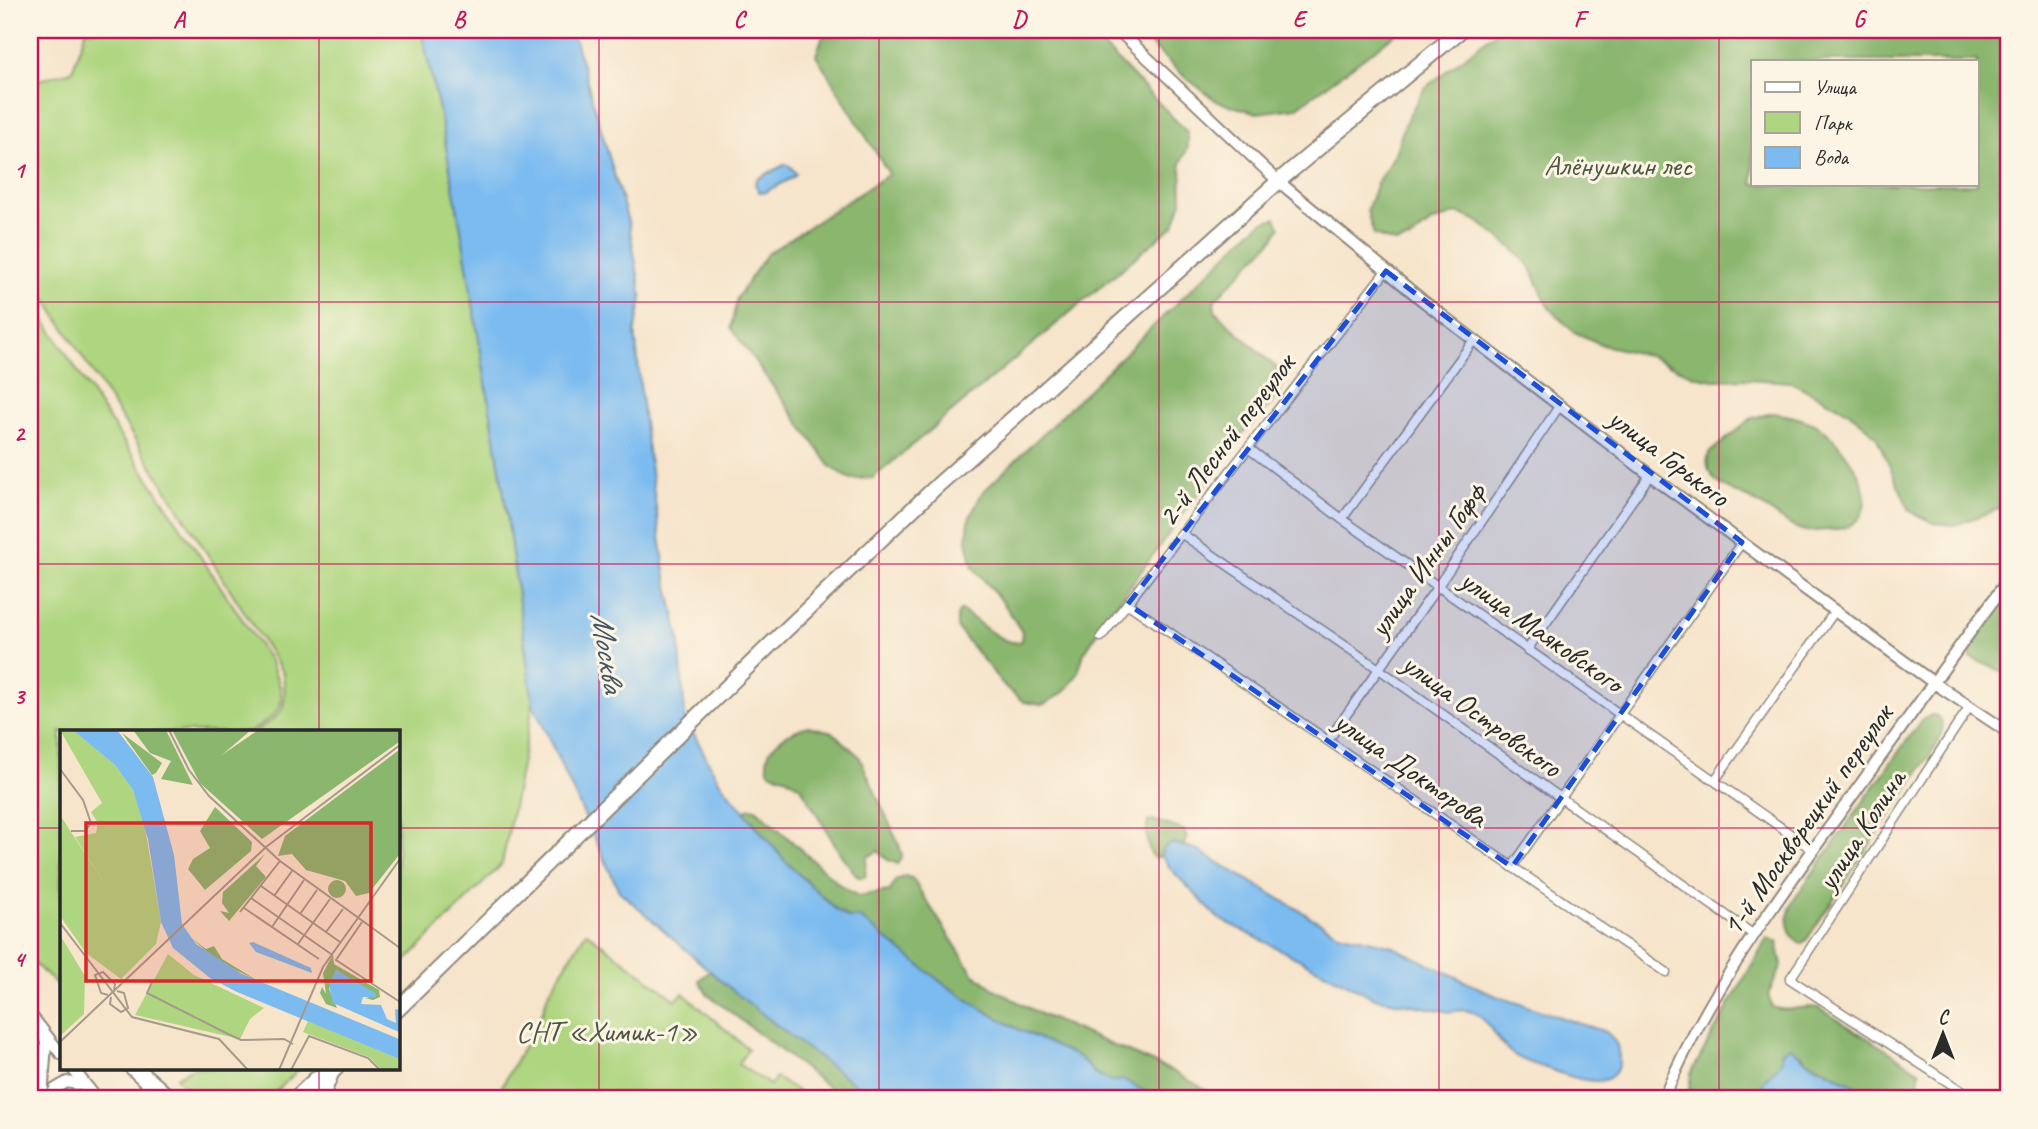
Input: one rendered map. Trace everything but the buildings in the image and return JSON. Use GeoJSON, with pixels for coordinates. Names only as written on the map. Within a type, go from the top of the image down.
{"type":"FeatureCollection","features":[{"type":"Feature","properties":{"kind":"highway"},"geometry":{"type":"LineString","coordinates":[[399,1008],[771,644],[938,485],[1278,181],[1461,30]]}},
{"type":"Feature","properties":{"kind":"highway"},"geometry":{"type":"LineString","coordinates":[[305,1099],[334,1070]]}},
{"type":"Feature","properties":{"kind":"main road","name":"улица Горького"},"geometry":{"type":"LineString","coordinates":[[1118,30],[1278,181],[1386,271],[1650,475],[1934,683],[2008,732]]}},
{"type":"Feature","properties":{"kind":"main road","name":"1-й Москворецкий переулок"},"geometry":{"type":"LineString","coordinates":[[1663,1099],[1698,1026],[1754,935],[1812,850],[2008,580]]}},
{"type":"Feature","properties":{"kind":"main road"},"geometry":{"type":"LineString","coordinates":[[30,1014],[60,1053]]}},
{"type":"Feature","properties":{"kind":"main road"},"geometry":{"type":"LineString","coordinates":[[41,1028],[60,1040]]}},
{"type":"Feature","properties":{"kind":"main road"},"geometry":{"type":"LineString","coordinates":[[41,1028],[46,1042],[42,1099]]}},
{"type":"Feature","properties":{"kind":"main road"},"geometry":{"type":"LineString","coordinates":[[74,1070],[97,1099]]}},
{"type":"Feature","properties":{"kind":"main road"},"geometry":{"type":"LineString","coordinates":[[83,1070],[86,1086]]}},
{"type":"Feature","properties":{"kind":"main road"},"geometry":{"type":"LineString","coordinates":[[132,1070],[163,1099]]}},
{"type":"Feature","properties":{"kind":"main road"},"geometry":{"type":"LineString","coordinates":[[141,1070],[174,1099]]}},
{"type":"Feature","properties":{"kind":"main road"},"geometry":{"type":"LineString","coordinates":[[292,1099],[314,1078],[332,1070]]}},
{"type":"Feature","properties":{"kind":"main road"},"geometry":{"type":"LineString","coordinates":[[323,1099],[335,1070]]}},
{"type":"Feature","properties":{"kind":"main road"},"geometry":{"type":"LineString","coordinates":[[50,1099],[55,1089],[67,1082],[86,1086]]}},
{"type":"Feature","properties":{"kind":"street","name":"2-й Лесной переулок"},"geometry":{"type":"LineString","coordinates":[[1101,637],[1386,271]]}},
{"type":"Feature","properties":{"kind":"street"},"geometry":{"type":"LineString","coordinates":[[1342,519],[1474,340]]}},
{"type":"Feature","properties":{"kind":"street","name":"улица Инны Гофф"},"geometry":{"type":"LineString","coordinates":[[1329,739],[1438,586],[1560,405]]}},
{"type":"Feature","properties":{"kind":"street","name":"улица Маяковского"},"geometry":{"type":"LineString","coordinates":[[1248,448],[1342,519],[1812,850]]}},
{"type":"Feature","properties":{"kind":"street"},"geometry":{"type":"LineString","coordinates":[[1527,650],[1650,475]]}},
{"type":"Feature","properties":{"kind":"street","name":"улица Островского"},"geometry":{"type":"LineString","coordinates":[[1182,534],[1379,669],[1754,935]]}},
{"type":"Feature","properties":{"kind":"street"},"geometry":{"type":"LineString","coordinates":[[1512,867],[1742,542]]}},
{"type":"Feature","properties":{"kind":"street","name":"улица Докторова"},"geometry":{"type":"LineString","coordinates":[[1128,604],[1666,972]]}},
{"type":"Feature","properties":{"kind":"street"},"geometry":{"type":"LineString","coordinates":[[1715,780],[1835,611]]}},
{"type":"Feature","properties":{"kind":"street","name":"улица Колина"},"geometry":{"type":"LineString","coordinates":[[1970,706],[1790,979],[1974,1099]]}},
{"type":"Feature","properties":{"kind":"highlighted area"},"geometry":{"type":"Polygon","coordinates":[[[1386,271],[1742,542],[1512,867],[1128,604],[1386,271]]]}},
{"type":"Feature","properties":{"kind":"green space"},"geometry":{"type":"Polygon","coordinates":[[[86,30],[421,30],[461,229],[504,494],[533,704],[502,864],[399,968],[399,730],[257,730],[273,720],[282,709],[285,695],[283,673],[30,274],[30,82],[72,71],[86,30]]]}},
{"type":"Feature","properties":{"kind":"green space"},"geometry":{"type":"Polygon","coordinates":[[[825,30],[1088,30],[1188,133],[1188,147],[1181,163],[1182,201],[1174,225],[873,478],[850,479],[831,467],[731,328],[737,298],[767,254],[889,174],[816,55],[825,30]]]}},
{"type":"Feature","properties":{"kind":"green space"},"geometry":{"type":"Polygon","coordinates":[[[1135,30],[1401,30],[1296,108],[1257,113],[1218,102],[1185,77],[1135,30]]]}},
{"type":"Feature","properties":{"kind":"green space","name":"Алёнушкин лес"},"geometry":{"type":"Polygon","coordinates":[[[1498,30],[2008,30],[2008,505],[1956,525],[1933,523],[1910,511],[1876,436],[1849,412],[1791,382],[1714,380],[1694,376],[1650,356],[1603,345],[1574,332],[1549,308],[1530,266],[1511,247],[1476,220],[1457,213],[1430,223],[1410,239],[1396,243],[1374,235],[1367,211],[1377,183],[1394,156],[1407,119],[1425,88],[1498,30]]]}},
{"type":"Feature","properties":{"kind":"green space"},"geometry":{"type":"Polygon","coordinates":[[[1276,218],[1280,227],[1275,237],[1214,301],[1215,310],[1222,318],[1279,370],[1283,384],[1274,402],[1242,434],[1112,611],[1084,653],[1077,675],[1064,692],[1043,705],[1024,702],[1006,688],[957,628],[957,615],[961,610],[999,637],[1007,641],[1021,641],[1022,632],[1004,604],[973,567],[967,540],[969,519],[982,493],[1250,232],[1263,222],[1276,218]]]}},
{"type":"Feature","properties":{"kind":"green space"},"geometry":{"type":"Polygon","coordinates":[[[30,297],[270,661],[280,686],[281,703],[272,717],[253,730],[60,730],[60,987],[30,960],[30,297]]]}},
{"type":"Feature","properties":{"kind":"green space"},"geometry":{"type":"Polygon","coordinates":[[[1773,413],[1810,422],[1827,433],[1843,450],[1858,473],[1865,496],[1860,516],[1853,523],[1827,530],[1800,529],[1715,480],[1707,464],[1709,453],[1752,418],[1773,413]]]}},
{"type":"Feature","properties":{"kind":"green space"},"geometry":{"type":"Polygon","coordinates":[[[2008,596],[2008,674],[1971,658],[1969,647],[2008,596]]]}},
{"type":"Feature","properties":{"kind":"green space"},"geometry":{"type":"Polygon","coordinates":[[[1931,715],[1937,716],[1942,723],[1936,746],[1807,939],[1801,944],[1789,930],[1789,913],[1793,901],[1907,740],[1922,720],[1931,715]]]}},
{"type":"Feature","properties":{"kind":"green space"},"geometry":{"type":"Polygon","coordinates":[[[808,726],[832,732],[859,756],[899,845],[902,856],[898,864],[878,851],[867,857],[865,877],[858,877],[841,855],[801,787],[785,777],[769,772],[768,755],[777,742],[808,726]]]}},
{"type":"Feature","properties":{"kind":"green space"},"geometry":{"type":"Polygon","coordinates":[[[756,809],[840,885],[858,896],[890,891],[896,880],[905,876],[912,878],[973,973],[994,989],[1040,1014],[1172,1071],[1206,1090],[1213,1099],[1158,1099],[1124,1080],[1112,1082],[1095,1073],[1079,1057],[984,1010],[835,909],[784,860],[744,811],[756,809]]]}},
{"type":"Feature","properties":{"kind":"green space"},"geometry":{"type":"Polygon","coordinates":[[[1153,820],[1184,830],[1187,837],[1185,846],[1171,843],[1163,849],[1162,856],[1154,858],[1149,850],[1147,835],[1148,821],[1153,820]]]}},
{"type":"Feature","properties":{"kind":"green space","name":"СНТ «Химик-1»"},"geometry":{"type":"Polygon","coordinates":[[[586,932],[676,1000],[683,993],[748,1049],[738,1064],[770,1085],[776,1078],[810,1099],[495,1099],[543,1011],[548,994],[586,932]]]}},
{"type":"Feature","properties":{"kind":"green space"},"geometry":{"type":"Polygon","coordinates":[[[1767,938],[1777,942],[1782,965],[1768,995],[1772,1007],[1784,1010],[1819,1008],[1920,1071],[1918,1085],[1922,1091],[1927,1091],[1934,1083],[1946,1087],[1964,1099],[1875,1099],[1801,1054],[1773,1071],[1757,1099],[1688,1099],[1691,1073],[1767,938]]]}},
{"type":"Feature","properties":{"kind":"green space"},"geometry":{"type":"Polygon","coordinates":[[[710,971],[803,1046],[876,1099],[844,1099],[707,994],[699,980],[710,971]]]}},
{"type":"Feature","properties":{"kind":"green space"},"geometry":{"type":"Polygon","coordinates":[[[189,1070],[298,1070],[269,1099],[244,1100],[206,1096],[185,1086],[176,1077],[189,1070]]]}},
{"type":"Feature","properties":{"kind":"water","name":"Москва"},"geometry":{"type":"Polygon","coordinates":[[[421,30],[572,30],[629,225],[642,298],[635,331],[643,415],[665,572],[679,637],[685,718],[719,781],[784,860],[835,909],[848,918],[860,918],[942,983],[984,1010],[1079,1057],[1095,1074],[1112,1082],[1124,1080],[1158,1099],[876,1099],[727,986],[619,891],[533,704],[504,494],[461,229],[421,30]]]}},
{"type":"Feature","properties":{"kind":"water"},"geometry":{"type":"Polygon","coordinates":[[[786,164],[796,174],[763,193],[759,192],[755,184],[757,179],[786,164]]]}},
{"type":"Feature","properties":{"kind":"water"},"geometry":{"type":"Polygon","coordinates":[[[1171,843],[1195,849],[1338,933],[1389,945],[1496,996],[1606,1032],[1618,1048],[1616,1071],[1609,1078],[1600,1081],[1589,1080],[1528,1062],[1511,1053],[1485,1022],[1471,1012],[1450,1012],[1375,998],[1218,918],[1170,868],[1162,856],[1163,849],[1171,843]]]}},
{"type":"Feature","properties":{"kind":"water"},"geometry":{"type":"Polygon","coordinates":[[[1790,1047],[1807,1061],[1875,1099],[1757,1099],[1765,1079],[1781,1063],[1782,1051],[1790,1047]]]}}]}
